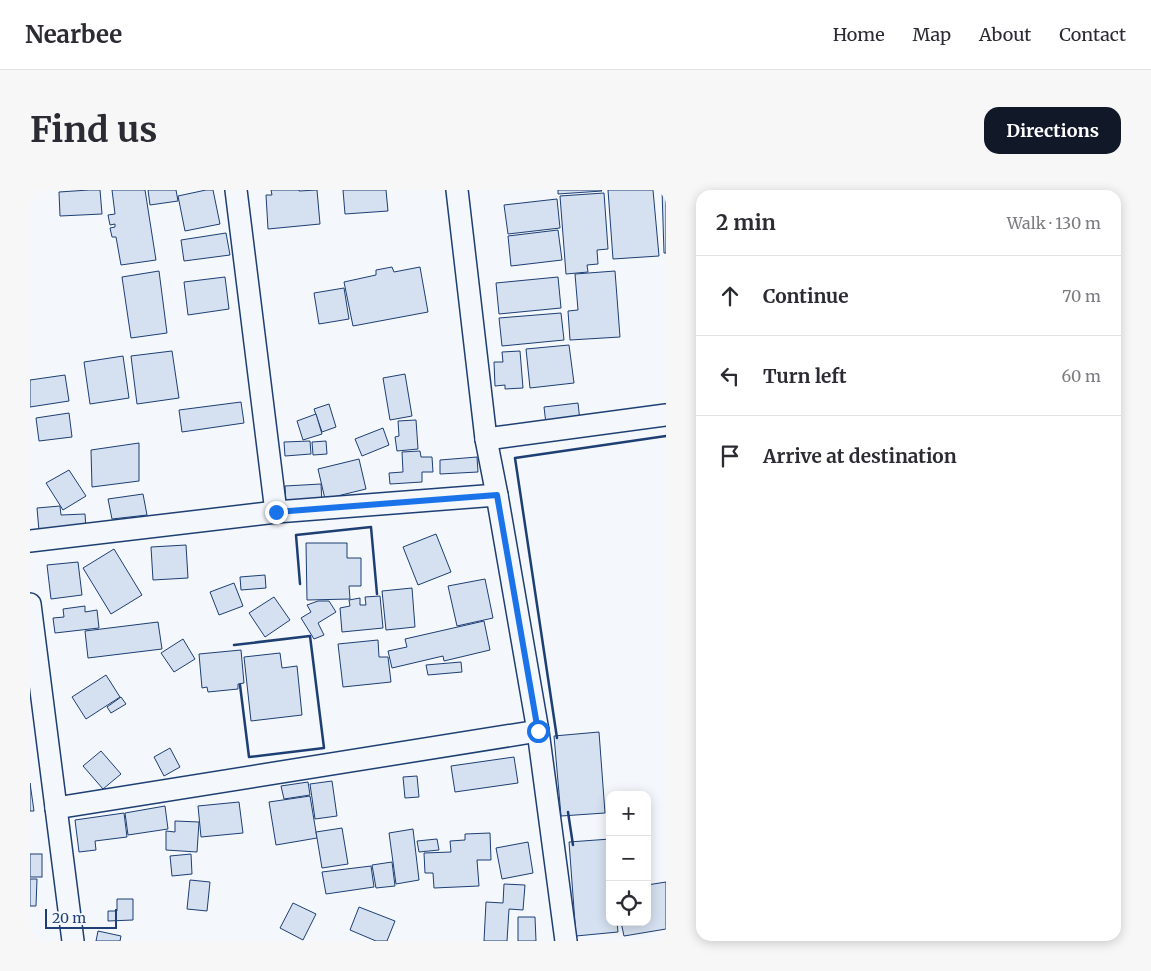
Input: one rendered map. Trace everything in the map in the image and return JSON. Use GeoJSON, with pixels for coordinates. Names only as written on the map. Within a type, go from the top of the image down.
{"type":"FeatureCollection","features":[{"type":"Feature","properties":{"kind":"street"},"geometry":{"type":"LineString","coordinates":[[236,190],[276,512]]}},
{"type":"Feature","properties":{"kind":"street"},"geometry":{"type":"LineString","coordinates":[[462,195],[486,439],[538,731],[566,941]]}},
{"type":"Feature","properties":{"kind":"street"},"geometry":{"type":"LineString","coordinates":[[486,439],[666,415]]}},
{"type":"Feature","properties":{"kind":"street"},"geometry":{"type":"LineString","coordinates":[[30,541],[276,512],[497,495]]}},
{"type":"Feature","properties":{"kind":"street"},"geometry":{"type":"LineString","coordinates":[[30,604],[73,941]]}},
{"type":"Feature","properties":{"kind":"street"},"geometry":{"type":"LineString","coordinates":[[56,808],[538,731]]}},
{"type":"Feature","properties":{"kind":"building"},"geometry":{"type":"Polygon","coordinates":[[[100,190],[102,214],[60,216],[59,192],[100,190]]]}},
{"type":"Feature","properties":{"kind":"building"},"geometry":{"type":"Polygon","coordinates":[[[112,190],[145,190],[156,260],[121,265],[116,237],[112,237],[110,228],[115,227],[115,224],[110,225],[108,215],[115,214],[112,190]]]}},
{"type":"Feature","properties":{"kind":"building"},"geometry":{"type":"Polygon","coordinates":[[[148,190],[176,190],[178,201],[150,205],[148,190]]]}},
{"type":"Feature","properties":{"kind":"building"},"geometry":{"type":"Polygon","coordinates":[[[213,190],[220,224],[185,231],[178,196],[213,190]]]}},
{"type":"Feature","properties":{"kind":"building"},"geometry":{"type":"Polygon","coordinates":[[[271,190],[317,190],[320,224],[268,229],[266,195],[272,195],[271,190]]]}},
{"type":"Feature","properties":{"kind":"building"},"geometry":{"type":"Polygon","coordinates":[[[343,190],[386,190],[388,211],[345,214],[343,190]]]}},
{"type":"Feature","properties":{"kind":"building"},"geometry":{"type":"Polygon","coordinates":[[[558,190],[601,190],[602,191],[558,194],[558,190]]]}},
{"type":"Feature","properties":{"kind":"building"},"geometry":{"type":"Polygon","coordinates":[[[608,190],[653,190],[659,256],[613,259],[608,190]]]}},
{"type":"Feature","properties":{"kind":"building"},"geometry":{"type":"Polygon","coordinates":[[[662,190],[666,190],[666,253],[664,253],[662,190]]]}},
{"type":"Feature","properties":{"kind":"building"},"geometry":{"type":"Polygon","coordinates":[[[604,193],[608,249],[597,250],[598,264],[587,265],[588,272],[566,274],[560,196],[604,193]]]}},
{"type":"Feature","properties":{"kind":"building"},"geometry":{"type":"Polygon","coordinates":[[[557,199],[560,228],[508,234],[504,205],[557,199]]]}},
{"type":"Feature","properties":{"kind":"building"},"geometry":{"type":"Polygon","coordinates":[[[558,230],[562,260],[511,266],[508,236],[558,230]]]}},
{"type":"Feature","properties":{"kind":"building"},"geometry":{"type":"Polygon","coordinates":[[[226,233],[230,255],[184,261],[181,240],[226,233]]]}},
{"type":"Feature","properties":{"kind":"building"},"geometry":{"type":"Polygon","coordinates":[[[392,267],[394,272],[420,267],[428,312],[353,326],[344,282],[376,275],[376,270],[392,267]]]}},
{"type":"Feature","properties":{"kind":"building"},"geometry":{"type":"Polygon","coordinates":[[[159,271],[167,333],[131,338],[122,277],[159,271]]]}},
{"type":"Feature","properties":{"kind":"building"},"geometry":{"type":"Polygon","coordinates":[[[615,271],[620,337],[570,340],[568,311],[578,310],[575,274],[615,271]]]}},
{"type":"Feature","properties":{"kind":"building"},"geometry":{"type":"Polygon","coordinates":[[[225,277],[229,309],[188,315],[184,282],[225,277]]]}},
{"type":"Feature","properties":{"kind":"building"},"geometry":{"type":"Polygon","coordinates":[[[558,277],[561,308],[499,314],[496,283],[558,277]]]}},
{"type":"Feature","properties":{"kind":"building"},"geometry":{"type":"Polygon","coordinates":[[[344,288],[349,319],[319,324],[314,293],[344,288]]]}},
{"type":"Feature","properties":{"kind":"building"},"geometry":{"type":"Polygon","coordinates":[[[561,313],[564,340],[502,346],[499,318],[561,313]]]}},
{"type":"Feature","properties":{"kind":"building"},"geometry":{"type":"Polygon","coordinates":[[[569,345],[574,383],[530,388],[526,349],[569,345]]]}},
{"type":"Feature","properties":{"kind":"building"},"geometry":{"type":"Polygon","coordinates":[[[172,351],[179,398],[137,404],[131,356],[172,351]]]}},
{"type":"Feature","properties":{"kind":"building"},"geometry":{"type":"Polygon","coordinates":[[[520,351],[523,388],[505,389],[505,385],[495,386],[494,362],[503,362],[502,352],[520,351]]]}},
{"type":"Feature","properties":{"kind":"building"},"geometry":{"type":"Polygon","coordinates":[[[123,356],[129,398],[90,404],[84,362],[123,356]]]}},
{"type":"Feature","properties":{"kind":"building"},"geometry":{"type":"Polygon","coordinates":[[[405,374],[412,416],[390,420],[383,378],[405,374]]]}},
{"type":"Feature","properties":{"kind":"building"},"geometry":{"type":"Polygon","coordinates":[[[65,375],[69,401],[30,407],[30,380],[65,375]]]}},
{"type":"Feature","properties":{"kind":"building"},"geometry":{"type":"Polygon","coordinates":[[[241,402],[244,423],[182,432],[179,410],[241,402]]]}},
{"type":"Feature","properties":{"kind":"building"},"geometry":{"type":"Polygon","coordinates":[[[578,403],[580,421],[546,424],[544,407],[578,403]]]}},
{"type":"Feature","properties":{"kind":"building"},"geometry":{"type":"Polygon","coordinates":[[[329,404],[336,427],[322,432],[314,409],[329,404]]]}},
{"type":"Feature","properties":{"kind":"building"},"geometry":{"type":"Polygon","coordinates":[[[69,413],[72,437],[39,441],[36,418],[69,413]]]}},
{"type":"Feature","properties":{"kind":"building"},"geometry":{"type":"Polygon","coordinates":[[[316,414],[322,434],[303,440],[297,421],[316,414]]]}},
{"type":"Feature","properties":{"kind":"building"},"geometry":{"type":"Polygon","coordinates":[[[416,420],[418,449],[397,451],[395,437],[399,436],[398,421],[416,420]]]}},
{"type":"Feature","properties":{"kind":"building"},"geometry":{"type":"Polygon","coordinates":[[[383,428],[389,445],[362,456],[355,439],[383,428]]]}},
{"type":"Feature","properties":{"kind":"building"},"geometry":{"type":"Polygon","coordinates":[[[310,441],[311,454],[285,456],[284,442],[310,441]]]}},
{"type":"Feature","properties":{"kind":"building"},"geometry":{"type":"Polygon","coordinates":[[[326,441],[327,454],[313,455],[312,442],[326,441]]]}},
{"type":"Feature","properties":{"kind":"building"},"geometry":{"type":"Polygon","coordinates":[[[139,443],[139,481],[92,487],[91,450],[139,443]]]}},
{"type":"Feature","properties":{"kind":"building"},"geometry":{"type":"Polygon","coordinates":[[[420,451],[421,457],[432,457],[433,472],[422,472],[422,482],[390,484],[389,473],[403,472],[402,452],[420,451]]]}},
{"type":"Feature","properties":{"kind":"building"},"geometry":{"type":"Polygon","coordinates":[[[477,457],[478,472],[440,474],[440,460],[477,457]]]}},
{"type":"Feature","properties":{"kind":"building"},"geometry":{"type":"Polygon","coordinates":[[[359,459],[366,489],[325,499],[318,469],[359,459]]]}},
{"type":"Feature","properties":{"kind":"building"},"geometry":{"type":"Polygon","coordinates":[[[69,470],[86,496],[63,510],[46,483],[69,470]]]}},
{"type":"Feature","properties":{"kind":"building"},"geometry":{"type":"Polygon","coordinates":[[[321,484],[322,503],[286,505],[285,486],[321,484]]]}},
{"type":"Feature","properties":{"kind":"building"},"geometry":{"type":"Polygon","coordinates":[[[143,494],[147,515],[112,519],[108,499],[143,494]]]}},
{"type":"Feature","properties":{"kind":"building"},"geometry":{"type":"Polygon","coordinates":[[[60,506],[61,515],[85,514],[86,528],[39,531],[37,508],[60,506]]]}},
{"type":"Feature","properties":{"kind":"building"},"geometry":{"type":"Polygon","coordinates":[[[436,534],[451,572],[418,585],[403,547],[436,534]]]}},
{"type":"Feature","properties":{"kind":"building"},"geometry":{"type":"Polygon","coordinates":[[[306,543],[347,543],[347,558],[361,558],[361,586],[349,586],[350,599],[307,600],[306,543]]]}},
{"type":"Feature","properties":{"kind":"building"},"geometry":{"type":"Polygon","coordinates":[[[186,545],[188,578],[153,580],[151,547],[186,545]]]}},
{"type":"Feature","properties":{"kind":"building"},"geometry":{"type":"Polygon","coordinates":[[[114,549],[142,595],[111,614],[83,568],[114,549]]]}},
{"type":"Feature","properties":{"kind":"building"},"geometry":{"type":"Polygon","coordinates":[[[78,562],[82,595],[51,599],[47,565],[78,562]]]}},
{"type":"Feature","properties":{"kind":"building"},"geometry":{"type":"Polygon","coordinates":[[[265,575],[266,588],[241,590],[240,577],[265,575]]]}},
{"type":"Feature","properties":{"kind":"building"},"geometry":{"type":"Polygon","coordinates":[[[485,579],[493,618],[457,626],[448,586],[485,579]]]}},
{"type":"Feature","properties":{"kind":"building"},"geometry":{"type":"Polygon","coordinates":[[[234,583],[243,606],[219,615],[210,592],[234,583]]]}},
{"type":"Feature","properties":{"kind":"building"},"geometry":{"type":"Polygon","coordinates":[[[412,588],[415,627],[386,630],[382,591],[412,588]]]}},
{"type":"Feature","properties":{"kind":"building"},"geometry":{"type":"Polygon","coordinates":[[[380,596],[383,628],[342,632],[340,608],[350,606],[349,600],[360,598],[360,605],[366,605],[365,597],[380,596]]]}},
{"type":"Feature","properties":{"kind":"building"},"geometry":{"type":"Polygon","coordinates":[[[274,597],[290,620],[265,637],[249,613],[274,597]]]}},
{"type":"Feature","properties":{"kind":"building"},"geometry":{"type":"Polygon","coordinates":[[[318,601],[329,601],[336,612],[318,623],[324,635],[314,639],[301,618],[311,612],[307,605],[318,601]]]}},
{"type":"Feature","properties":{"kind":"building"},"geometry":{"type":"Polygon","coordinates":[[[85,606],[85,612],[97,610],[99,628],[55,633],[53,618],[64,617],[63,609],[85,606]]]}},
{"type":"Feature","properties":{"kind":"building"},"geometry":{"type":"Polygon","coordinates":[[[484,621],[490,650],[444,661],[443,656],[392,668],[388,651],[407,647],[405,639],[484,621]]]}},
{"type":"Feature","properties":{"kind":"building"},"geometry":{"type":"Polygon","coordinates":[[[158,622],[162,649],[88,658],[85,631],[158,622]]]}},
{"type":"Feature","properties":{"kind":"building"},"geometry":{"type":"Polygon","coordinates":[[[183,639],[195,659],[174,672],[161,653],[183,639]]]}},
{"type":"Feature","properties":{"kind":"building"},"geometry":{"type":"Polygon","coordinates":[[[378,640],[379,657],[388,657],[391,682],[343,687],[338,644],[378,640]]]}},
{"type":"Feature","properties":{"kind":"building"},"geometry":{"type":"Polygon","coordinates":[[[241,650],[244,683],[238,684],[238,689],[208,692],[207,687],[202,688],[199,654],[241,650]]]}},
{"type":"Feature","properties":{"kind":"building"},"geometry":{"type":"Polygon","coordinates":[[[280,653],[282,668],[297,666],[302,715],[251,721],[244,657],[280,653]]]}},
{"type":"Feature","properties":{"kind":"building"},"geometry":{"type":"Polygon","coordinates":[[[461,662],[462,672],[428,675],[426,665],[461,662]]]}},
{"type":"Feature","properties":{"kind":"building"},"geometry":{"type":"Polygon","coordinates":[[[106,675],[120,697],[86,719],[72,697],[106,675]]]}},
{"type":"Feature","properties":{"kind":"building"},"geometry":{"type":"Polygon","coordinates":[[[121,697],[126,704],[111,713],[107,707],[121,697]]]}},
{"type":"Feature","properties":{"kind":"building"},"geometry":{"type":"Polygon","coordinates":[[[599,732],[605,813],[561,816],[554,736],[599,732]]]}},
{"type":"Feature","properties":{"kind":"building"},"geometry":{"type":"Polygon","coordinates":[[[170,748],[180,767],[164,776],[154,757],[170,748]]]}},
{"type":"Feature","properties":{"kind":"building"},"geometry":{"type":"Polygon","coordinates":[[[101,751],[121,774],[103,789],[83,766],[101,751]]]}},
{"type":"Feature","properties":{"kind":"building"},"geometry":{"type":"Polygon","coordinates":[[[514,757],[518,783],[455,792],[451,766],[514,757]]]}},
{"type":"Feature","properties":{"kind":"building"},"geometry":{"type":"Polygon","coordinates":[[[417,776],[419,797],[405,798],[403,777],[417,776]]]}},
{"type":"Feature","properties":{"kind":"building"},"geometry":{"type":"Polygon","coordinates":[[[332,781],[337,816],[315,819],[310,784],[332,781]]]}},
{"type":"Feature","properties":{"kind":"building"},"geometry":{"type":"Polygon","coordinates":[[[308,782],[310,795],[284,799],[281,786],[308,782]]]}},
{"type":"Feature","properties":{"kind":"building"},"geometry":{"type":"Polygon","coordinates":[[[30,783],[34,811],[30,811],[30,783]]]}},
{"type":"Feature","properties":{"kind":"building"},"geometry":{"type":"Polygon","coordinates":[[[310,796],[317,838],[276,845],[269,802],[310,796]]]}},
{"type":"Feature","properties":{"kind":"building"},"geometry":{"type":"Polygon","coordinates":[[[239,802],[243,833],[201,837],[198,806],[239,802]]]}},
{"type":"Feature","properties":{"kind":"building"},"geometry":{"type":"Polygon","coordinates":[[[165,806],[168,829],[128,835],[125,813],[165,806]]]}},
{"type":"Feature","properties":{"kind":"building"},"geometry":{"type":"Polygon","coordinates":[[[124,813],[127,837],[95,841],[96,850],[79,852],[75,820],[124,813]]]}},
{"type":"Feature","properties":{"kind":"building"},"geometry":{"type":"Polygon","coordinates":[[[175,821],[199,822],[197,852],[166,850],[166,831],[175,832],[175,821]]]}},
{"type":"Feature","properties":{"kind":"building"},"geometry":{"type":"Polygon","coordinates":[[[342,828],[348,864],[322,868],[316,832],[342,828]]]}},
{"type":"Feature","properties":{"kind":"building"},"geometry":{"type":"Polygon","coordinates":[[[413,829],[419,880],[396,884],[389,833],[413,829]]]}},
{"type":"Feature","properties":{"kind":"building"},"geometry":{"type":"Polygon","coordinates":[[[490,833],[491,860],[477,860],[479,886],[434,888],[433,873],[425,873],[424,853],[451,852],[450,841],[465,840],[465,834],[490,833]]]}},
{"type":"Feature","properties":{"kind":"building"},"geometry":{"type":"Polygon","coordinates":[[[437,839],[439,850],[419,852],[417,841],[437,839]]]}},
{"type":"Feature","properties":{"kind":"building"},"geometry":{"type":"Polygon","coordinates":[[[606,839],[606,926],[617,926],[618,932],[576,936],[569,842],[606,839]]]}},
{"type":"Feature","properties":{"kind":"building"},"geometry":{"type":"Polygon","coordinates":[[[528,842],[533,873],[502,879],[496,848],[528,842]]]}},
{"type":"Feature","properties":{"kind":"building"},"geometry":{"type":"Polygon","coordinates":[[[30,854],[42,854],[42,877],[30,877],[30,854]]]}},
{"type":"Feature","properties":{"kind":"building"},"geometry":{"type":"Polygon","coordinates":[[[191,854],[192,874],[172,876],[170,856],[191,854]]]}},
{"type":"Feature","properties":{"kind":"building"},"geometry":{"type":"Polygon","coordinates":[[[392,862],[395,886],[376,888],[372,865],[392,862]]]}},
{"type":"Feature","properties":{"kind":"building"},"geometry":{"type":"Polygon","coordinates":[[[371,866],[374,887],[326,894],[322,872],[371,866]]]}},
{"type":"Feature","properties":{"kind":"building"},"geometry":{"type":"Polygon","coordinates":[[[30,879],[37,879],[36,906],[30,906],[30,879]]]}},
{"type":"Feature","properties":{"kind":"building"},"geometry":{"type":"Polygon","coordinates":[[[190,880],[210,882],[207,911],[187,909],[190,880]]]}},
{"type":"Feature","properties":{"kind":"building"},"geometry":{"type":"Polygon","coordinates":[[[666,882],[666,929],[624,936],[622,926],[651,926],[651,884],[666,882]]]}},
{"type":"Feature","properties":{"kind":"building"},"geometry":{"type":"Polygon","coordinates":[[[504,884],[525,885],[523,910],[509,909],[507,941],[484,941],[486,902],[503,903],[504,884]]]}},
{"type":"Feature","properties":{"kind":"building"},"geometry":{"type":"Polygon","coordinates":[[[117,899],[133,899],[133,920],[108,921],[108,911],[117,911],[117,899]]]}},
{"type":"Feature","properties":{"kind":"building"},"geometry":{"type":"Polygon","coordinates":[[[293,903],[316,914],[303,940],[280,928],[293,903]]]}},
{"type":"Feature","properties":{"kind":"building"},"geometry":{"type":"Polygon","coordinates":[[[359,907],[395,921],[387,941],[376,941],[350,930],[359,907]]]}},
{"type":"Feature","properties":{"kind":"building"},"geometry":{"type":"Polygon","coordinates":[[[518,917],[535,917],[536,941],[518,941],[518,917]]]}},
{"type":"Feature","properties":{"kind":"building"},"geometry":{"type":"Polygon","coordinates":[[[98,931],[121,936],[120,941],[96,941],[98,931]]]}},
{"type":"Feature","properties":{"kind":"wall"},"geometry":{"type":"LineString","coordinates":[[557,738],[515,458],[666,436]]}},
{"type":"Feature","properties":{"kind":"wall"},"geometry":{"type":"LineString","coordinates":[[300,584],[296,535],[371,527],[377,594]]}},
{"type":"Feature","properties":{"kind":"wall"},"geometry":{"type":"LineString","coordinates":[[234,645],[310,636],[324,748],[249,757],[240,685]]}},
{"type":"Feature","properties":{"kind":"wall"},"geometry":{"type":"LineString","coordinates":[[568,812],[573,845]]}},
{"type":"Feature","properties":{"kind":"route"},"geometry":{"type":"LineString","coordinates":[[276,512],[497,495],[538,731]]}}]}
